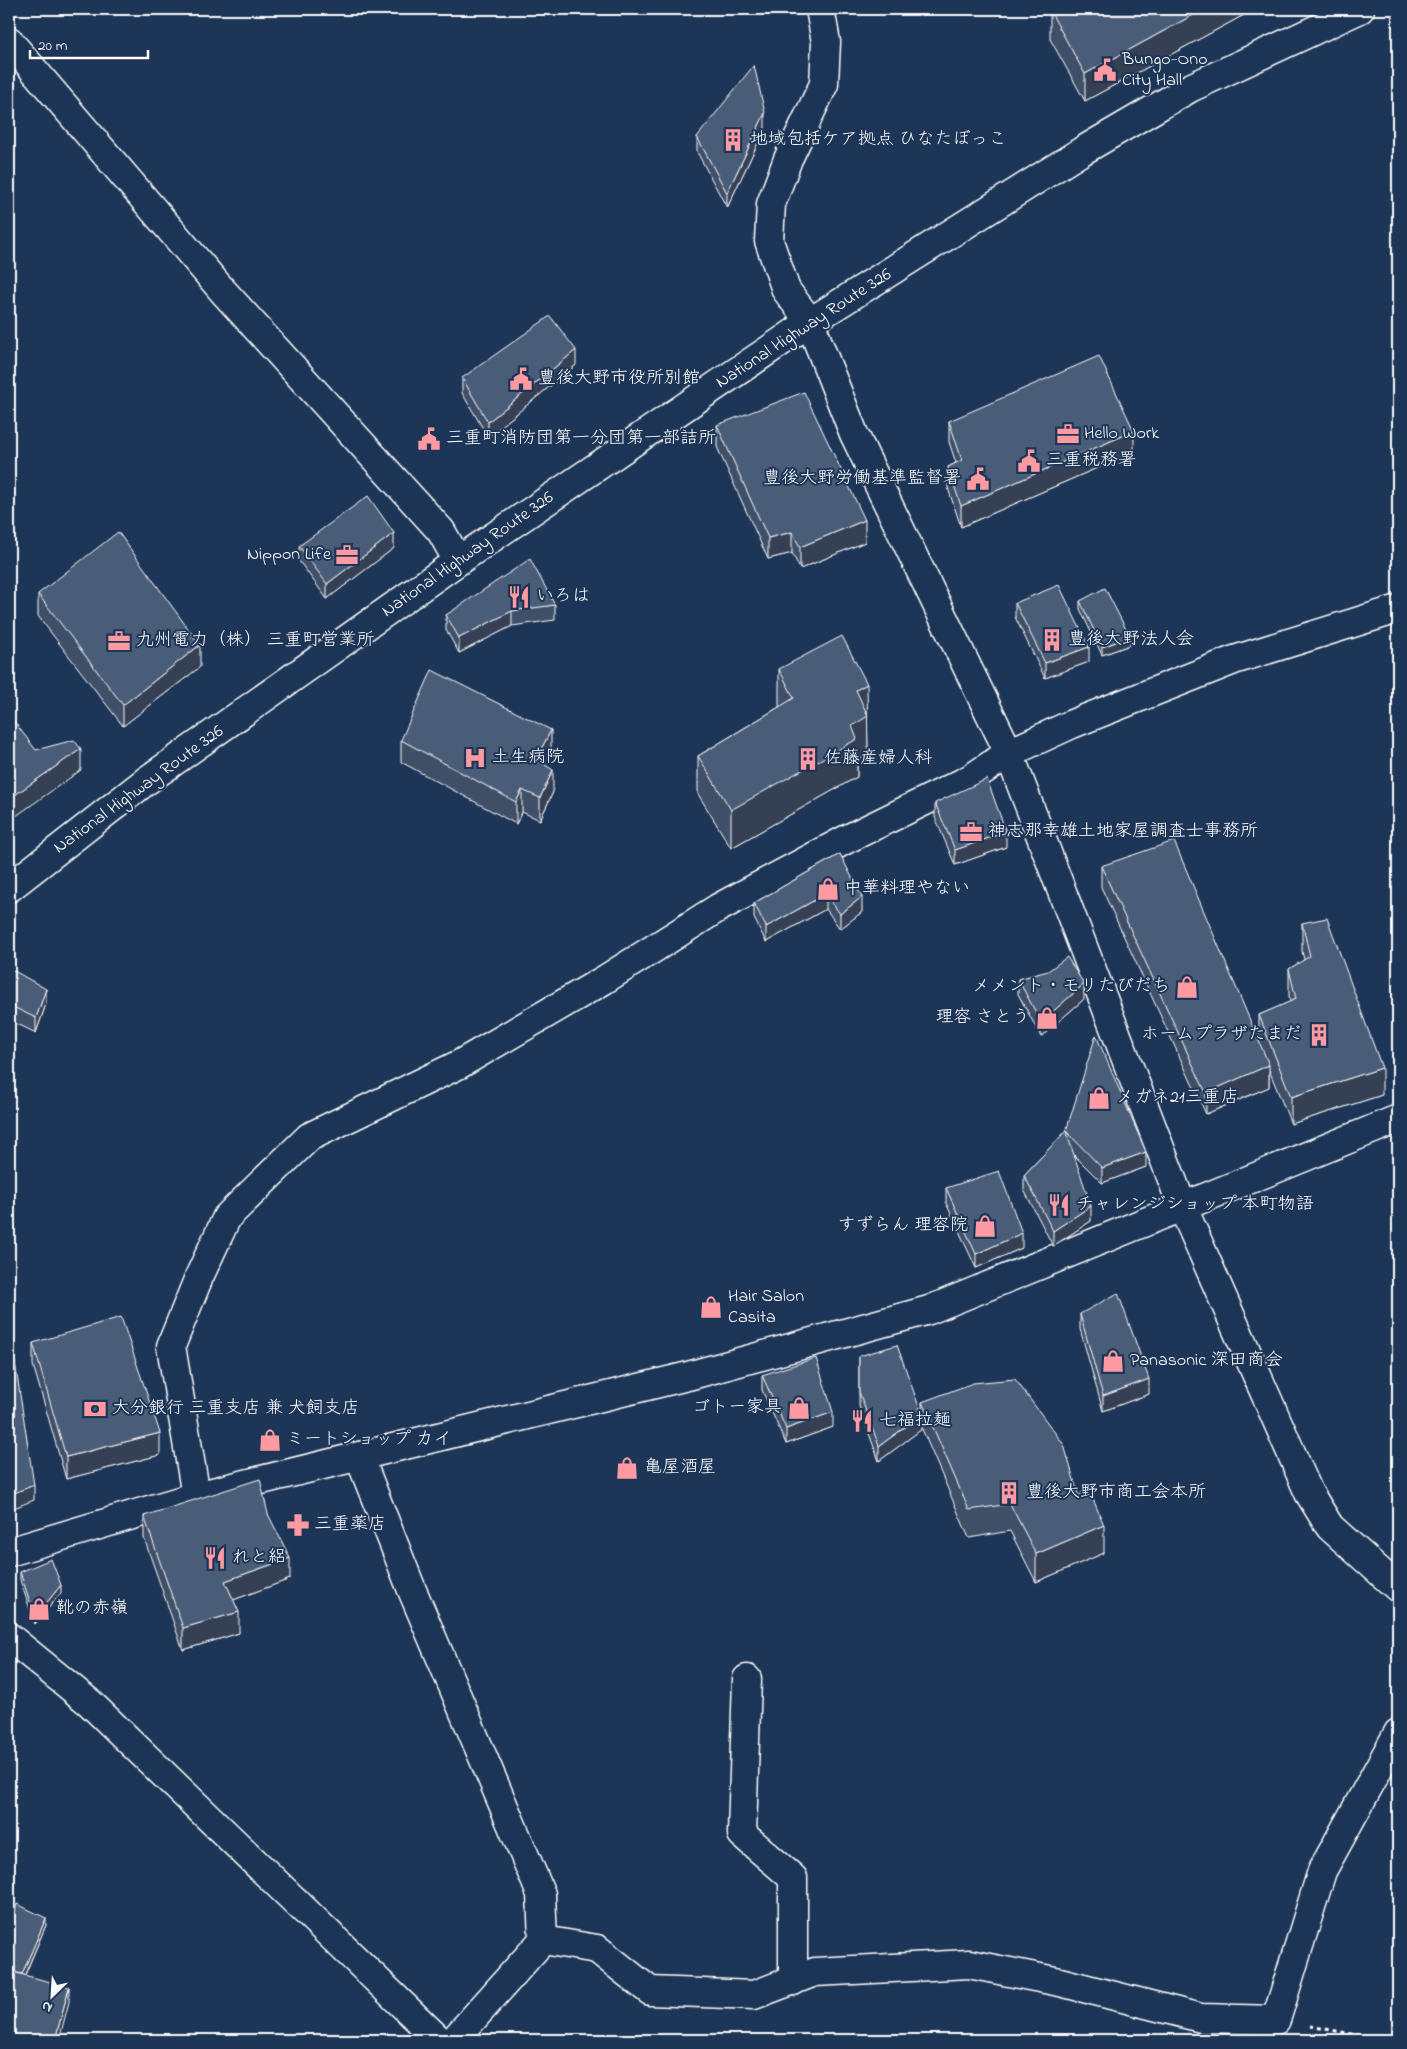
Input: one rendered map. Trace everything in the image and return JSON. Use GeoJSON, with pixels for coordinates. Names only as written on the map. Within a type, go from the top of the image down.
{"type":"FeatureCollection","features":[{"type":"Feature","properties":{"kind":"main road"},"geometry":{"type":"LineString","coordinates":[[820,9],[826,42],[824,84],[788,159],[771,204],[769,240],[786,290],[810,322],[854,434],[1009,753],[1183,1208],[1309,1492],[1330,1527],[1398,1588]]}},
{"type":"Feature","properties":{"kind":"main road","name":"National Highway Route 326"},"geometry":{"type":"LineString","coordinates":[[9,888],[146,781],[458,561],[810,322],[1082,151],[1190,88],[1360,9]]}},
{"type":"Feature","properties":{"kind":"main road"},"geometry":{"type":"LineString","coordinates":[[9,41],[222,290],[441,532],[458,561]]}},
{"type":"Feature","properties":{"kind":"main road"},"geometry":{"type":"LineString","coordinates":[[196,1496],[170,1346],[227,1217],[309,1136],[460,1064],[604,980],[718,908],[845,840],[970,779],[1009,753],[1072,724],[1234,660],[1398,609]]}},
{"type":"Feature","properties":{"kind":"main road"},"geometry":{"type":"LineString","coordinates":[[9,1552],[196,1496],[688,1376],[929,1310],[1398,1119]]}},
{"type":"Feature","properties":{"kind":"main road"},"geometry":{"type":"LineString","coordinates":[[359,1456],[412,1590],[541,1894],[543,1940],[454,2040]]}},
{"type":"Feature","properties":{"kind":"main road"},"geometry":{"type":"LineString","coordinates":[[9,1637],[90,1703],[439,2040]]}},
{"type":"Feature","properties":{"kind":"main road"},"geometry":{"type":"LineString","coordinates":[[747,1678],[742,1834],[793,1878],[793,1981]]}},
{"type":"Feature","properties":{"kind":"main road"},"geometry":{"type":"LineString","coordinates":[[543,1940],[597,1949],[650,1991],[754,1995],[815,1972],[969,1964],[1060,1982],[1201,2018],[1276,2020],[1322,1871],[1398,1733]]}},
{"type":"Feature","properties":{"kind":"path"},"geometry":{"type":"LineString","coordinates":[[1276,2020],[1383,2040]]}},
{"type":"Feature","properties":{"kind":"building"},"geometry":{"type":"Polygon","coordinates":[[[1055,9],[1204,9],[1085,74],[1050,11],[1055,9]]]}},
{"type":"Feature","properties":{"kind":"building","name":"地域包括ケア拠点 ひなたぼっこ"},"geometry":{"type":"Polygon","coordinates":[[[754,65],[765,113],[727,193],[697,137],[754,65]]]}},
{"type":"Feature","properties":{"kind":"building","name":"豊後大野市役所別館"},"geometry":{"type":"Polygon","coordinates":[[[550,316],[576,350],[488,422],[462,378],[550,316]]]}},
{"type":"Feature","properties":{"kind":"building"},"geometry":{"type":"Polygon","coordinates":[[[1099,356],[1134,431],[961,506],[948,467],[962,460],[949,421],[1099,356]]]}},
{"type":"Feature","properties":{"kind":"building"},"geometry":{"type":"Polygon","coordinates":[[[804,392],[865,520],[800,547],[792,532],[768,538],[717,425],[804,392]]]}},
{"type":"Feature","properties":{"kind":"building","name":"Nippon Life"},"geometry":{"type":"Polygon","coordinates":[[[368,496],[394,533],[327,584],[299,546],[368,496]]]}},
{"type":"Feature","properties":{"kind":"building","name":"九州電力（株） 三重町営業所"},"geometry":{"type":"Polygon","coordinates":[[[118,532],[200,645],[123,705],[38,594],[118,532]]]}},
{"type":"Feature","properties":{"kind":"building"},"geometry":{"type":"Polygon","coordinates":[[[530,559],[555,605],[512,611],[459,638],[446,615],[530,559]]]}},
{"type":"Feature","properties":{"kind":"building","name":"豊後大野法人会"},"geometry":{"type":"Polygon","coordinates":[[[1059,585],[1089,647],[1045,663],[1015,603],[1059,585]]]}},
{"type":"Feature","properties":{"kind":"building"},"geometry":{"type":"Polygon","coordinates":[[[1105,588],[1130,637],[1102,647],[1080,601],[1105,588]]]}},
{"type":"Feature","properties":{"kind":"building"},"geometry":{"type":"Polygon","coordinates":[[[842,636],[867,684],[856,690],[868,716],[852,726],[857,739],[731,810],[698,756],[794,698],[779,669],[842,636]]]}},
{"type":"Feature","properties":{"kind":"building","name":"土生病院"},"geometry":{"type":"Polygon","coordinates":[[[432,670],[551,730],[536,759],[553,770],[540,798],[522,790],[516,802],[401,740],[432,670]]]}},
{"type":"Feature","properties":{"kind":"building"},"geometry":{"type":"Polygon","coordinates":[[[9,715],[36,750],[74,740],[81,749],[9,799],[9,715]]]}},
{"type":"Feature","properties":{"kind":"building","name":"神志那幸雄土地家屋調査士事務所"},"geometry":{"type":"Polygon","coordinates":[[[987,779],[1006,832],[955,850],[935,803],[987,779]]]}},
{"type":"Feature","properties":{"kind":"building","name":"メメント・モリたびだち"},"geometry":{"type":"Polygon","coordinates":[[[1174,841],[1269,1065],[1206,1093],[1101,866],[1174,841]]]}},
{"type":"Feature","properties":{"kind":"building"},"geometry":{"type":"Polygon","coordinates":[[[840,854],[862,897],[840,914],[826,894],[766,927],[754,903],[840,854]]]}},
{"type":"Feature","properties":{"kind":"building","name":"ホームプラザたまだ"},"geometry":{"type":"Polygon","coordinates":[[[1327,918],[1382,1068],[1291,1097],[1259,1015],[1296,999],[1289,969],[1310,956],[1302,923],[1327,918]]]}},
{"type":"Feature","properties":{"kind":"building"},"geometry":{"type":"Polygon","coordinates":[[[1067,957],[1084,984],[1041,1022],[1018,979],[1048,971],[1067,957]]]}},
{"type":"Feature","properties":{"kind":"building"},"geometry":{"type":"Polygon","coordinates":[[[9,968],[46,989],[36,1018],[9,1005],[9,968]]]}},
{"type":"Feature","properties":{"kind":"building","name":"メガネ21三重店"},"geometry":{"type":"Polygon","coordinates":[[[1096,1035],[1146,1152],[1102,1168],[1066,1131],[1096,1035]]]}},
{"type":"Feature","properties":{"kind":"building","name":"チャレンジショップ 本町物語"},"geometry":{"type":"Polygon","coordinates":[[[1066,1131],[1091,1206],[1053,1231],[1024,1175],[1066,1131]]]}},
{"type":"Feature","properties":{"kind":"building","name":"すずらん 理容院"},"geometry":{"type":"Polygon","coordinates":[[[999,1171],[1022,1233],[976,1254],[946,1188],[999,1171]]]}},
{"type":"Feature","properties":{"kind":"building","name":"Panasonic 深田商会"},"geometry":{"type":"Polygon","coordinates":[[[1118,1293],[1149,1379],[1103,1396],[1080,1314],[1118,1293]]]}},
{"type":"Feature","properties":{"kind":"building","name":"大分銀行 三重支店 兼 犬飼支店"},"geometry":{"type":"Polygon","coordinates":[[[121,1317],[160,1433],[66,1457],[33,1343],[121,1317]]]}},
{"type":"Feature","properties":{"kind":"building"},"geometry":{"type":"Polygon","coordinates":[[[9,1330],[34,1485],[9,1495],[9,1330]]]}},
{"type":"Feature","properties":{"kind":"building"},"geometry":{"type":"Polygon","coordinates":[[[897,1345],[922,1415],[879,1446],[859,1392],[859,1356],[897,1345]]]}},
{"type":"Feature","properties":{"kind":"building","name":"ゴトー家具"},"geometry":{"type":"Polygon","coordinates":[[[816,1358],[833,1412],[786,1429],[762,1375],[816,1358]]]}},
{"type":"Feature","properties":{"kind":"building","name":"豊後大野市商工会本所"},"geometry":{"type":"Polygon","coordinates":[[[1015,1379],[1064,1445],[1079,1497],[1087,1485],[1104,1525],[1036,1554],[1010,1504],[969,1510],[922,1402],[973,1383],[1015,1379]]]}},
{"type":"Feature","properties":{"kind":"building","name":"れと絽"},"geometry":{"type":"Polygon","coordinates":[[[260,1479],[268,1514],[290,1558],[225,1581],[239,1612],[183,1628],[144,1516],[260,1479]]]}},
{"type":"Feature","properties":{"kind":"building","name":"靴の赤嶺"},"geometry":{"type":"Polygon","coordinates":[[[51,1559],[61,1585],[35,1617],[20,1572],[51,1559]]]}},
{"type":"Feature","properties":{"kind":"building"},"geometry":{"type":"Polygon","coordinates":[[[17,1904],[46,1918],[22,1974],[13,1972],[9,1965],[9,1934],[17,1904]]]}},
{"type":"Feature","properties":{"kind":"building"},"geometry":{"type":"Polygon","coordinates":[[[9,1971],[69,1987],[55,2040],[34,2040],[9,2035],[9,1971]]]}},
{"type":"Feature","properties":{"kind":"building"},"geometry":{"type":"Polygon","coordinates":[[[9,2035],[34,2040],[9,2040],[9,2035]]]}},
{"type":"Feature","properties":{"kind":"place","name":"Bungo-Ono City Hall"},"geometry":{"type":"Point","coordinates":[1105,70]}},
{"type":"Feature","properties":{"kind":"place","name":"地域包括ケア拠点 ひなたぼっこ"},"geometry":{"type":"Point","coordinates":[733,140]}},
{"type":"Feature","properties":{"kind":"place","name":"豊後大野市役所別館"},"geometry":{"type":"Point","coordinates":[521,379]}},
{"type":"Feature","properties":{"kind":"place","name":"Hello Work"},"geometry":{"type":"Point","coordinates":[1068,434]}},
{"type":"Feature","properties":{"kind":"place","name":"三重町消防団第一分団第一部詰所"},"geometry":{"type":"Point","coordinates":[429,439]}},
{"type":"Feature","properties":{"kind":"place","name":"三重税務署"},"geometry":{"type":"Point","coordinates":[1029,461]}},
{"type":"Feature","properties":{"kind":"place","name":"豊後大野労働基準監督署"},"geometry":{"type":"Point","coordinates":[978,479]}},
{"type":"Feature","properties":{"kind":"place","name":"Nippon Life"},"geometry":{"type":"Point","coordinates":[347,555]}},
{"type":"Feature","properties":{"kind":"place","name":"いろは"},"geometry":{"type":"Point","coordinates":[519,597]}},
{"type":"Feature","properties":{"kind":"place","name":"豊後大野法人会"},"geometry":{"type":"Point","coordinates":[1052,640]}},
{"type":"Feature","properties":{"kind":"place","name":"九州電力（株） 三重町営業所"},"geometry":{"type":"Point","coordinates":[119,641]}},
{"type":"Feature","properties":{"kind":"place","name":"土生病院"},"geometry":{"type":"Point","coordinates":[475,758]}},
{"type":"Feature","properties":{"kind":"place","name":"佐藤産婦人科"},"geometry":{"type":"Point","coordinates":[808,759]}},
{"type":"Feature","properties":{"kind":"place","name":"神志那幸雄土地家屋調査士事務所"},"geometry":{"type":"Point","coordinates":[971,832]}},
{"type":"Feature","properties":{"kind":"place","name":"中華料理やない"},"geometry":{"type":"Point","coordinates":[828,889]}},
{"type":"Feature","properties":{"kind":"place","name":"メメント・モリたびだち"},"geometry":{"type":"Point","coordinates":[1187,987]}},
{"type":"Feature","properties":{"kind":"place","name":"理容 さとう"},"geometry":{"type":"Point","coordinates":[1047,1018]}},
{"type":"Feature","properties":{"kind":"place","name":"ホームプラザたまだ"},"geometry":{"type":"Point","coordinates":[1319,1035]}},
{"type":"Feature","properties":{"kind":"place","name":"メガネ21三重店"},"geometry":{"type":"Point","coordinates":[1099,1098]}},
{"type":"Feature","properties":{"kind":"place","name":"チャレンジショップ 本町物語"},"geometry":{"type":"Point","coordinates":[1059,1205]}},
{"type":"Feature","properties":{"kind":"place","name":"すずらん 理容院"},"geometry":{"type":"Point","coordinates":[985,1226]}},
{"type":"Feature","properties":{"kind":"place","name":"Hair Salon Casita"},"geometry":{"type":"Point","coordinates":[711,1307]}},
{"type":"Feature","properties":{"kind":"place","name":"Panasonic 深田商会"},"geometry":{"type":"Point","coordinates":[1113,1361]}},
{"type":"Feature","properties":{"kind":"place","name":"ゴトー家具"},"geometry":{"type":"Point","coordinates":[799,1408]}},
{"type":"Feature","properties":{"kind":"place","name":"大分銀行 三重支店 兼 犬飼支店"},"geometry":{"type":"Point","coordinates":[95,1409]}},
{"type":"Feature","properties":{"kind":"place","name":"七福拉麺"},"geometry":{"type":"Point","coordinates":[862,1421]}},
{"type":"Feature","properties":{"kind":"place","name":"ミートショップ カイ"},"geometry":{"type":"Point","coordinates":[270,1440]}},
{"type":"Feature","properties":{"kind":"place","name":"亀屋酒屋"},"geometry":{"type":"Point","coordinates":[627,1468]}},
{"type":"Feature","properties":{"kind":"place","name":"豊後大野市商工会本所"},"geometry":{"type":"Point","coordinates":[1009,1493]}},
{"type":"Feature","properties":{"kind":"place","name":"三重薬店"},"geometry":{"type":"Point","coordinates":[298,1525]}},
{"type":"Feature","properties":{"kind":"place","name":"れと絽"},"geometry":{"type":"Point","coordinates":[215,1558]}},
{"type":"Feature","properties":{"kind":"place","name":"靴の赤嶺"},"geometry":{"type":"Point","coordinates":[39,1609]}}]}
